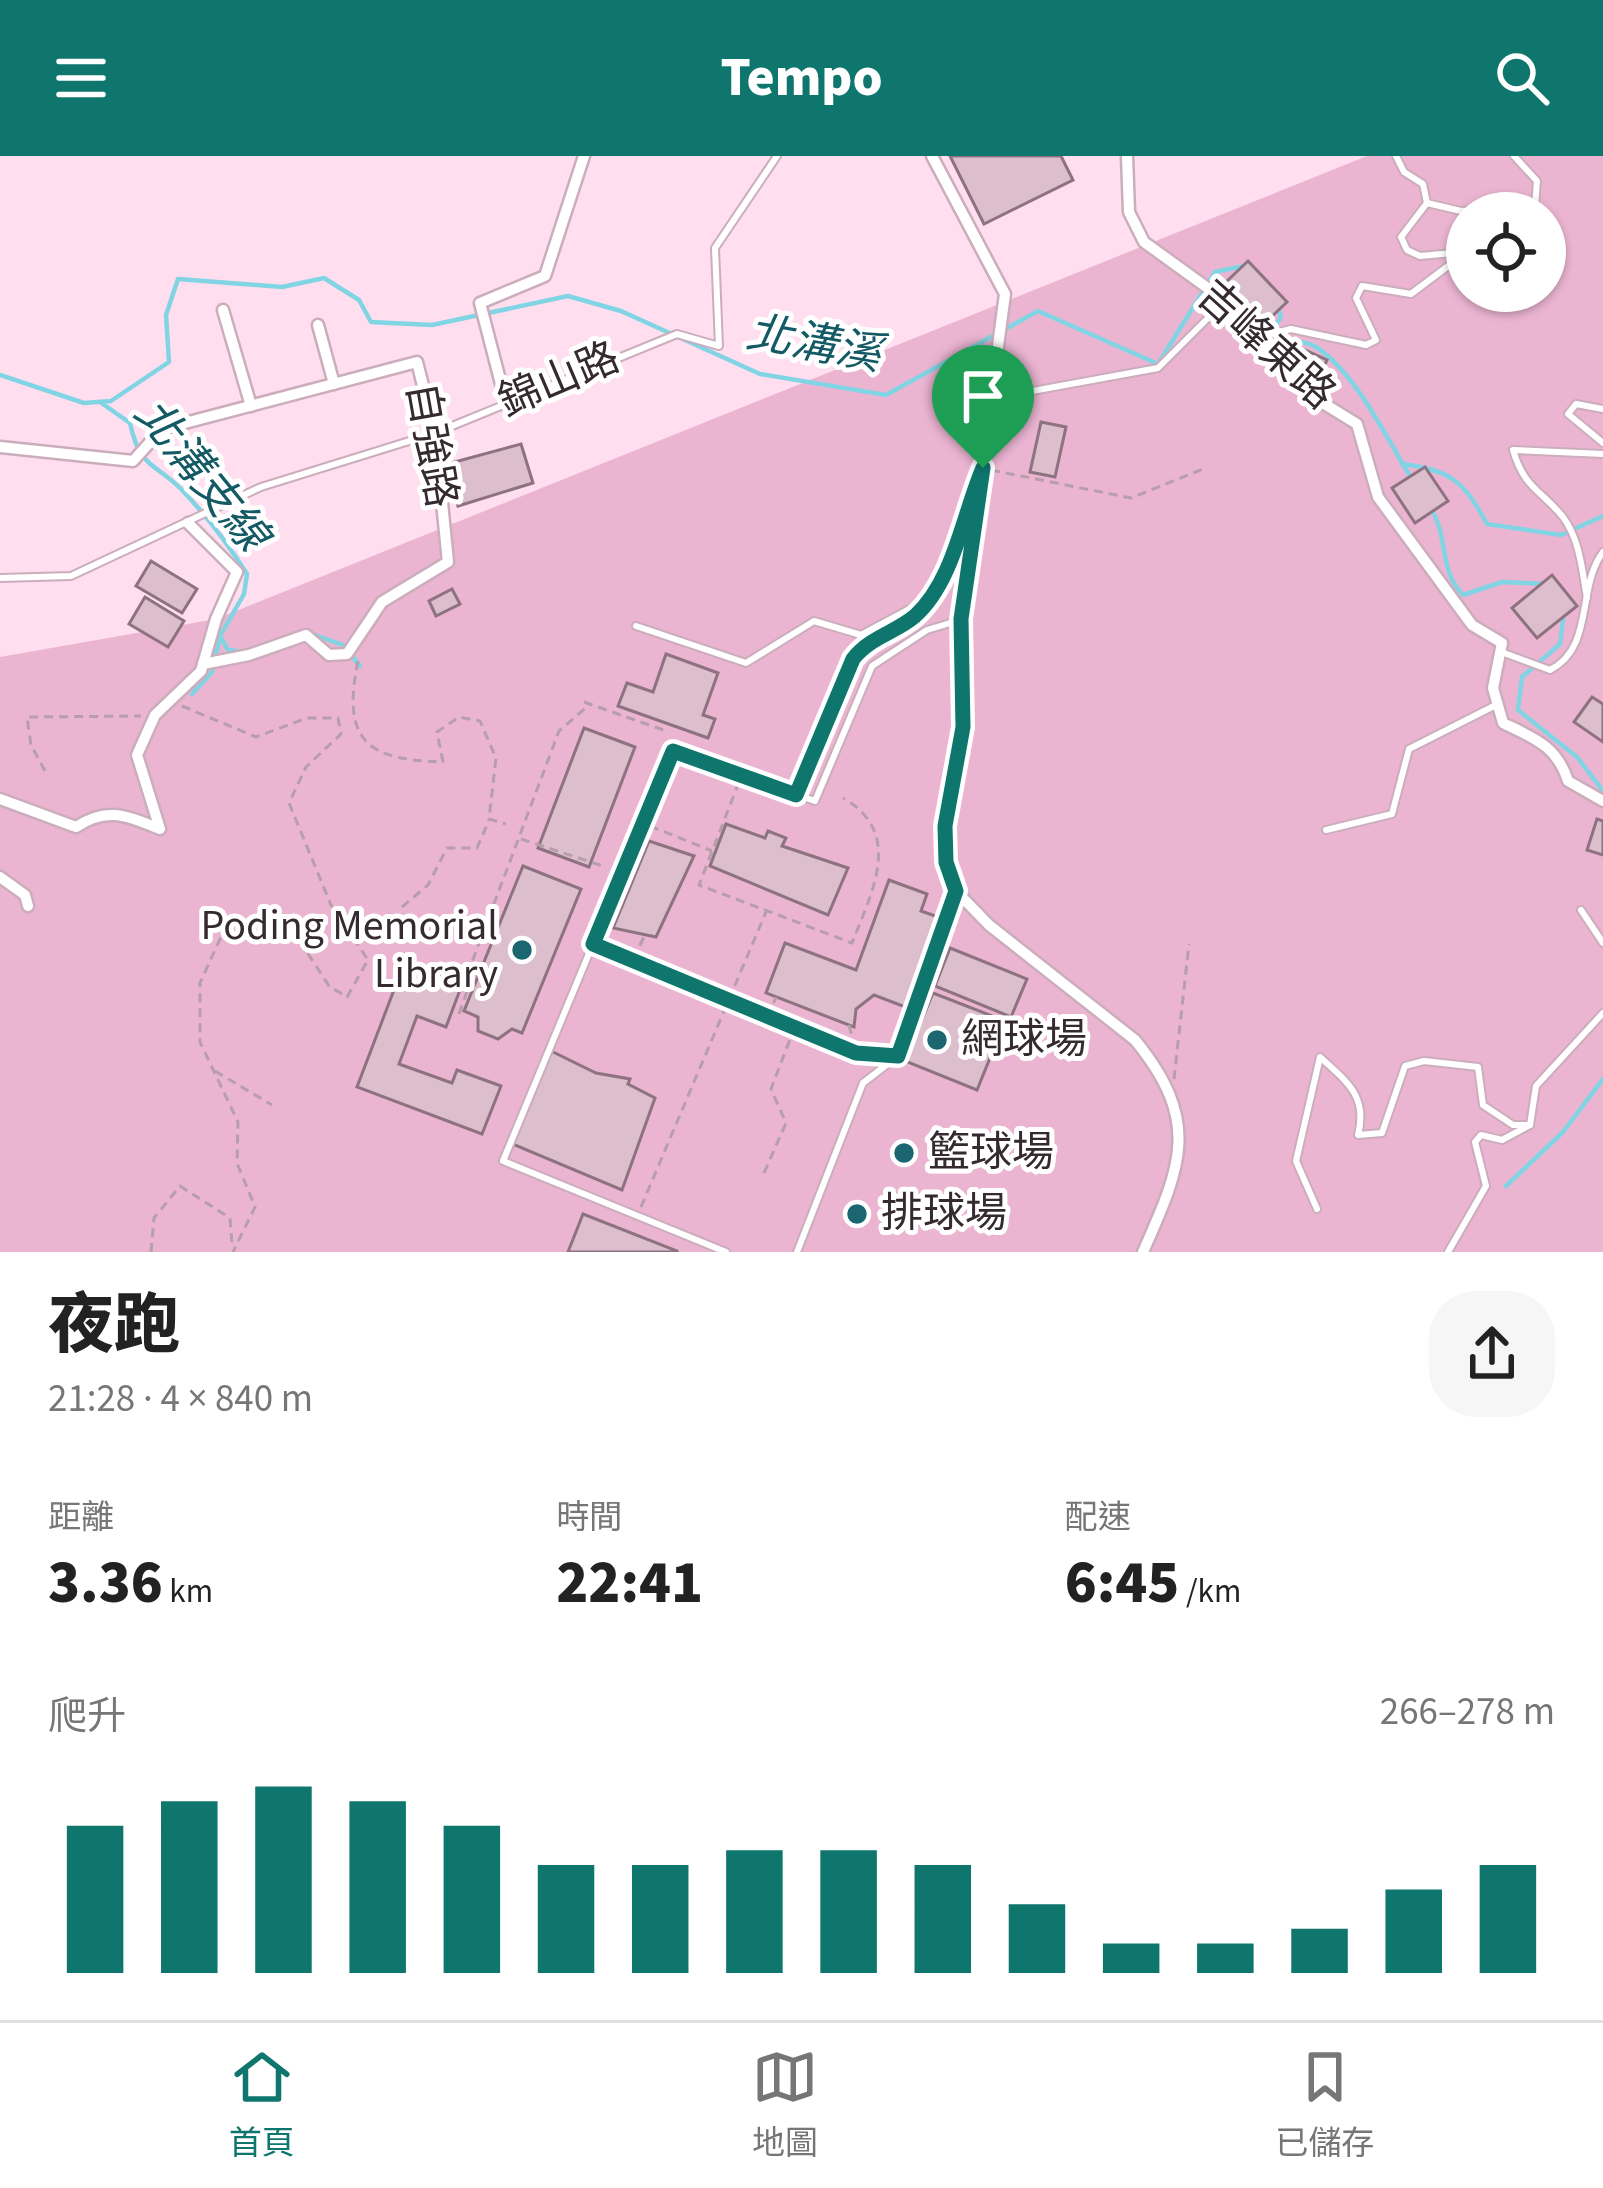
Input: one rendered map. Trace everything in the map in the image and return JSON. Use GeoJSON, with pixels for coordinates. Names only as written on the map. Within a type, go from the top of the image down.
{"type":"FeatureCollection","features":[{"type":"Feature","properties":{"kind":"street","name":"自強路"},"geometry":{"type":"LineString","coordinates":[[506,403],[480,304],[544,276],[584,156]]}},
{"type":"Feature","properties":{"kind":"street"},"geometry":{"type":"LineString","coordinates":[[932,156],[1005,294],[961,619],[963,727],[950,782],[946,862],[956,891],[1021,952],[1135,1040],[1171,1099],[1180,1169],[1143,1252]]}},
{"type":"Feature","properties":{"kind":"street","name":"吉峰東路"},"geometry":{"type":"LineString","coordinates":[[1127,156],[1129,212],[1144,242],[1204,285],[1262,337],[1318,400],[1357,424],[1378,497],[1472,626],[1502,643],[1504,653]]}},
{"type":"Feature","properties":{"kind":"street"},"geometry":{"type":"LineString","coordinates":[[223,310],[251,406]]}},
{"type":"Feature","properties":{"kind":"street","name":"自強路"},"geometry":{"type":"LineString","coordinates":[[318,325],[334,384]]}},
{"type":"Feature","properties":{"kind":"street","name":"自強路"},"geometry":{"type":"LineString","coordinates":[[0,447],[133,461],[162,429],[417,362],[435,433],[448,562],[382,602],[364,630]]}},
{"type":"Feature","properties":{"kind":"street"},"geometry":{"type":"LineString","coordinates":[[0,800],[76,827],[98,812],[123,814],[160,829],[137,755],[154,715],[203,664],[237,572],[188,523]]}},
{"type":"Feature","properties":{"kind":"street"},"geometry":{"type":"LineString","coordinates":[[203,664],[249,656],[306,635],[329,655],[346,654],[364,630]]}},
{"type":"Feature","properties":{"kind":"street"},"geometry":{"type":"LineString","coordinates":[[1504,653],[1493,688],[1494,706],[1503,723],[1548,745],[1561,760],[1568,781],[1603,802]]}},
{"type":"Feature","properties":{"kind":"street"},"geometry":{"type":"LineString","coordinates":[[0,877],[25,896],[28,906]]}},
{"type":"Feature","properties":{"kind":"lane","name":"錦山路"},"geometry":{"type":"LineString","coordinates":[[0,578],[70,577],[261,487],[435,433],[677,334],[719,346],[715,248],[777,156]]}},
{"type":"Feature","properties":{"kind":"lane"},"geometry":{"type":"LineString","coordinates":[[1262,337],[1285,331],[1366,345],[1376,340],[1356,298],[1362,286],[1411,294],[1452,263],[1453,253],[1420,256],[1407,250],[1401,237],[1427,203],[1423,184],[1403,172],[1396,156]]}},
{"type":"Feature","properties":{"kind":"lane"},"geometry":{"type":"LineString","coordinates":[[1427,203],[1461,212],[1535,206],[1540,194],[1537,182],[1514,156]]}},
{"type":"Feature","properties":{"kind":"lane"},"geometry":{"type":"LineString","coordinates":[[994,398],[1158,368],[1222,304]]}},
{"type":"Feature","properties":{"kind":"lane"},"geometry":{"type":"LineString","coordinates":[[1603,409],[1576,404],[1568,414],[1603,442]]}},
{"type":"Feature","properties":{"kind":"lane"},"geometry":{"type":"LineString","coordinates":[[1587,598],[1575,539],[1534,492],[1513,450],[1603,454]]}},
{"type":"Feature","properties":{"kind":"lane"},"geometry":{"type":"LineString","coordinates":[[796,795],[853,659],[863,646],[914,616],[940,583],[983,468]]}},
{"type":"Feature","properties":{"kind":"lane"},"geometry":{"type":"LineString","coordinates":[[1504,653],[1550,670],[1564,663],[1577,643],[1593,567],[1603,552]]}},
{"type":"Feature","properties":{"kind":"lane"},"geometry":{"type":"LineString","coordinates":[[636,626],[746,663],[814,621],[861,635],[922,602],[940,583]]}},
{"type":"Feature","properties":{"kind":"lane"},"geometry":{"type":"LineString","coordinates":[[726,1252],[503,1161],[673,751],[814,801],[872,666],[927,630],[961,619]]}},
{"type":"Feature","properties":{"kind":"lane"},"geometry":{"type":"LineString","coordinates":[[1326,830],[1392,814],[1409,749],[1494,706]]}},
{"type":"Feature","properties":{"kind":"lane"},"geometry":{"type":"LineString","coordinates":[[797,1252],[863,1083],[898,1056],[956,891]]}},
{"type":"Feature","properties":{"kind":"lane"},"geometry":{"type":"LineString","coordinates":[[1582,910],[1603,943]]}},
{"type":"Feature","properties":{"kind":"lane"},"geometry":{"type":"LineString","coordinates":[[1530,1125],[1536,1086],[1603,1013]]}},
{"type":"Feature","properties":{"kind":"lane"},"geometry":{"type":"LineString","coordinates":[[1317,1209],[1296,1161],[1320,1057],[1356,1089],[1364,1111],[1358,1135],[1382,1133],[1406,1066],[1424,1061],[1478,1067],[1483,1105],[1513,1125],[1530,1125]]}},
{"type":"Feature","properties":{"kind":"lane"},"geometry":{"type":"LineString","coordinates":[[1448,1252],[1486,1186],[1475,1142],[1481,1136],[1502,1140],[1530,1125]]}},
{"type":"Feature","properties":{"kind":"path"},"geometry":{"type":"LineString","coordinates":[[983,468],[1131,498],[1203,469]]}},
{"type":"Feature","properties":{"kind":"path"},"geometry":{"type":"LineString","coordinates":[[364,630],[353,683],[357,725],[368,746],[392,760],[443,762],[437,732],[459,717],[480,721],[496,758],[490,818],[477,848],[447,848],[428,885],[402,907]]}},
{"type":"Feature","properties":{"kind":"path"},"geometry":{"type":"LineString","coordinates":[[170,700],[256,737],[307,718],[338,718],[341,734],[306,767],[289,802],[331,905],[368,960],[347,998],[329,986],[299,940],[231,932],[220,939],[197,995],[200,1042],[238,1122],[237,1163],[255,1207],[233,1250]]}},
{"type":"Feature","properties":{"kind":"path"},"geometry":{"type":"LineString","coordinates":[[459,1014],[471,980],[466,978],[559,731],[587,703],[669,732]]}},
{"type":"Feature","properties":{"kind":"path"},"geometry":{"type":"LineString","coordinates":[[45,771],[31,745],[27,717],[154,715]]}},
{"type":"Feature","properties":{"kind":"path"},"geometry":{"type":"LineString","coordinates":[[741,775],[700,886],[852,943],[879,879],[881,860],[869,824],[843,798]]}},
{"type":"Feature","properties":{"kind":"path"},"geometry":{"type":"LineString","coordinates":[[490,818],[506,824]]}},
{"type":"Feature","properties":{"kind":"path"},"geometry":{"type":"LineString","coordinates":[[643,823],[712,851]]}},
{"type":"Feature","properties":{"kind":"path"},"geometry":{"type":"LineString","coordinates":[[519,838],[606,867]]}},
{"type":"Feature","properties":{"kind":"path"},"geometry":{"type":"LineString","coordinates":[[638,1216],[766,910]]}},
{"type":"Feature","properties":{"kind":"path"},"geometry":{"type":"LineString","coordinates":[[632,961],[644,937]]}},
{"type":"Feature","properties":{"kind":"path"},"geometry":{"type":"LineString","coordinates":[[593,944],[856,1053],[898,1056]]}},
{"type":"Feature","properties":{"kind":"path"},"geometry":{"type":"LineString","coordinates":[[1171,1099],[1189,944]]}},
{"type":"Feature","properties":{"kind":"path"},"geometry":{"type":"LineString","coordinates":[[768,1016],[776,997]]}},
{"type":"Feature","properties":{"kind":"path"},"geometry":{"type":"LineString","coordinates":[[849,1025],[856,1053]]}},
{"type":"Feature","properties":{"kind":"path"},"geometry":{"type":"LineString","coordinates":[[764,1173],[785,1123],[771,1089],[795,1027]]}},
{"type":"Feature","properties":{"kind":"path"},"geometry":{"type":"LineString","coordinates":[[214,1070],[272,1105]]}},
{"type":"Feature","properties":{"kind":"path"},"geometry":{"type":"LineString","coordinates":[[151,1252],[154,1218],[180,1186],[230,1218],[233,1250]]}},
{"type":"Feature","properties":{"kind":"shaded area"},"geometry":{"type":"Polygon","coordinates":[[[1367,156],[1603,156],[1603,1252],[0,1252],[0,657],[216,619],[1367,156]]]}},
{"type":"Feature","properties":{"kind":"building"},"geometry":{"type":"Polygon","coordinates":[[[950,156],[1061,156],[1073,180],[984,224],[950,156]]]}},
{"type":"Feature","properties":{"kind":"building"},"geometry":{"type":"Polygon","coordinates":[[[1248,261],[1287,302],[1265,323],[1226,282],[1248,261]]]}},
{"type":"Feature","properties":{"kind":"building"},"geometry":{"type":"Polygon","coordinates":[[[1301,348],[1327,360],[1321,373],[1296,361],[1301,348]]]}},
{"type":"Feature","properties":{"kind":"building"},"geometry":{"type":"Polygon","coordinates":[[[1041,422],[1066,427],[1055,477],[1030,472],[1041,422]]]}},
{"type":"Feature","properties":{"kind":"building"},"geometry":{"type":"Polygon","coordinates":[[[521,444],[533,483],[458,506],[447,464],[521,444]]]}},
{"type":"Feature","properties":{"kind":"building"},"geometry":{"type":"Polygon","coordinates":[[[1425,467],[1448,501],[1415,523],[1392,488],[1425,467]]]}},
{"type":"Feature","properties":{"kind":"building"},"geometry":{"type":"Polygon","coordinates":[[[151,561],[197,589],[182,613],[136,586],[151,561]]]}},
{"type":"Feature","properties":{"kind":"building"},"geometry":{"type":"Polygon","coordinates":[[[1552,575],[1577,606],[1537,638],[1512,608],[1552,575]]]}},
{"type":"Feature","properties":{"kind":"building"},"geometry":{"type":"Polygon","coordinates":[[[452,589],[460,604],[436,616],[429,601],[452,589]]]}},
{"type":"Feature","properties":{"kind":"building"},"geometry":{"type":"Polygon","coordinates":[[[145,597],[184,621],[168,647],[129,624],[145,597]]]}},
{"type":"Feature","properties":{"kind":"building"},"geometry":{"type":"Polygon","coordinates":[[[666,654],[718,673],[703,715],[715,719],[708,738],[618,706],[627,683],[653,692],[666,654]]]}},
{"type":"Feature","properties":{"kind":"building"},"geometry":{"type":"Polygon","coordinates":[[[1592,697],[1603,704],[1603,742],[1574,722],[1592,697]]]}},
{"type":"Feature","properties":{"kind":"building"},"geometry":{"type":"Polygon","coordinates":[[[584,728],[635,747],[589,867],[538,848],[584,728]]]}},
{"type":"Feature","properties":{"kind":"building"},"geometry":{"type":"Polygon","coordinates":[[[1597,819],[1603,821],[1603,855],[1587,850],[1597,819]]]}},
{"type":"Feature","properties":{"kind":"building"},"geometry":{"type":"Polygon","coordinates":[[[726,824],[765,838],[768,831],[786,838],[782,846],[848,868],[828,915],[710,866],[726,824]]]}},
{"type":"Feature","properties":{"kind":"building"},"geometry":{"type":"Polygon","coordinates":[[[649,841],[694,856],[656,937],[613,928],[649,841]]]}},
{"type":"Feature","properties":{"kind":"building","name":"Poding Memorial Library"},"geometry":{"type":"Polygon","coordinates":[[[523,866],[581,889],[522,1033],[512,1029],[498,1039],[478,1031],[478,1017],[464,1011],[523,866]]]}},
{"type":"Feature","properties":{"kind":"building"},"geometry":{"type":"Polygon","coordinates":[[[889,880],[927,894],[921,911],[941,918],[908,1008],[874,995],[856,1009],[854,1027],[766,993],[785,943],[856,970],[889,880]]]}},
{"type":"Feature","properties":{"kind":"building"},"geometry":{"type":"Polygon","coordinates":[[[950,948],[1027,979],[1011,1017],[935,986],[950,948]]]}},
{"type":"Feature","properties":{"kind":"building"},"geometry":{"type":"Polygon","coordinates":[[[405,961],[463,982],[446,1027],[417,1016],[399,1064],[452,1083],[457,1070],[501,1086],[482,1134],[357,1087],[405,961]]]}},
{"type":"Feature","properties":{"kind":"building"},"geometry":{"type":"Polygon","coordinates":[[[933,993],[1005,1021],[977,1090],[905,1061],[933,993]]]}},
{"type":"Feature","properties":{"kind":"building"},"geometry":{"type":"Polygon","coordinates":[[[549,1050],[596,1073],[630,1079],[628,1084],[655,1098],[622,1190],[510,1143],[549,1050]]]}},
{"type":"Feature","properties":{"kind":"building"},"geometry":{"type":"Polygon","coordinates":[[[583,1214],[677,1251],[677,1252],[568,1252],[583,1214]]]}},
{"type":"Feature","properties":{"kind":"waterway","name":"北溝溪"},"geometry":{"type":"LineString","coordinates":[[0,375],[84,403],[111,401],[169,362],[166,315],[178,279],[282,287],[324,278],[359,300],[371,322],[432,325],[568,296],[621,311],[760,374],[886,395],[1038,311],[1158,364],[1215,272],[1244,266]]}},
{"type":"Feature","properties":{"kind":"waterway","name":"北溝溪"},"geometry":{"type":"LineString","coordinates":[[1277,304],[1281,317],[1273,330],[1316,347],[1345,373],[1412,479]]}},
{"type":"Feature","properties":{"kind":"waterway","name":"北溝支線"},"geometry":{"type":"LineString","coordinates":[[100,402],[130,423],[143,457],[190,499],[247,574],[244,594],[220,636],[228,650],[246,652]]}},
{"type":"Feature","properties":{"kind":"waterway"},"geometry":{"type":"LineString","coordinates":[[1402,464],[1455,480],[1487,524],[1561,535],[1603,516]]}},
{"type":"Feature","properties":{"kind":"waterway","name":"北溝溪"},"geometry":{"type":"LineString","coordinates":[[1431,509],[1450,575],[1463,595],[1502,582],[1546,584]]}},
{"type":"Feature","properties":{"kind":"waterway","name":"北溝溪"},"geometry":{"type":"LineString","coordinates":[[1564,611],[1560,644],[1522,677],[1518,710],[1577,757],[1603,791]]}},
{"type":"Feature","properties":{"kind":"waterway","name":"北溝支線"},"geometry":{"type":"LineString","coordinates":[[312,634],[343,645],[360,666]]}},
{"type":"Feature","properties":{"kind":"waterway"},"geometry":{"type":"LineString","coordinates":[[192,694],[212,672],[220,637]]}},
{"type":"Feature","properties":{"kind":"waterway"},"geometry":{"type":"LineString","coordinates":[[1506,1186],[1563,1132],[1603,1079]]}},
{"type":"Feature","properties":{"kind":"place","name":"Poding Memorial Library"},"geometry":{"type":"Point","coordinates":[522,950]}},
{"type":"Feature","properties":{"kind":"place","name":"網球場"},"geometry":{"type":"Point","coordinates":[937,1040]}},
{"type":"Feature","properties":{"kind":"place","name":"籃球場"},"geometry":{"type":"Point","coordinates":[904,1153]}},
{"type":"Feature","properties":{"kind":"place","name":"排球場"},"geometry":{"type":"Point","coordinates":[857,1214]}},
{"type":"Feature","properties":{"kind":"route"},"geometry":{"type":"LineString","coordinates":[[983,468],[961,619],[963,727],[945,826],[946,862],[956,891],[898,1056],[856,1053],[593,944],[673,751],[796,795],[853,659],[863,646],[914,616],[941,581],[983,468]]}}]}
